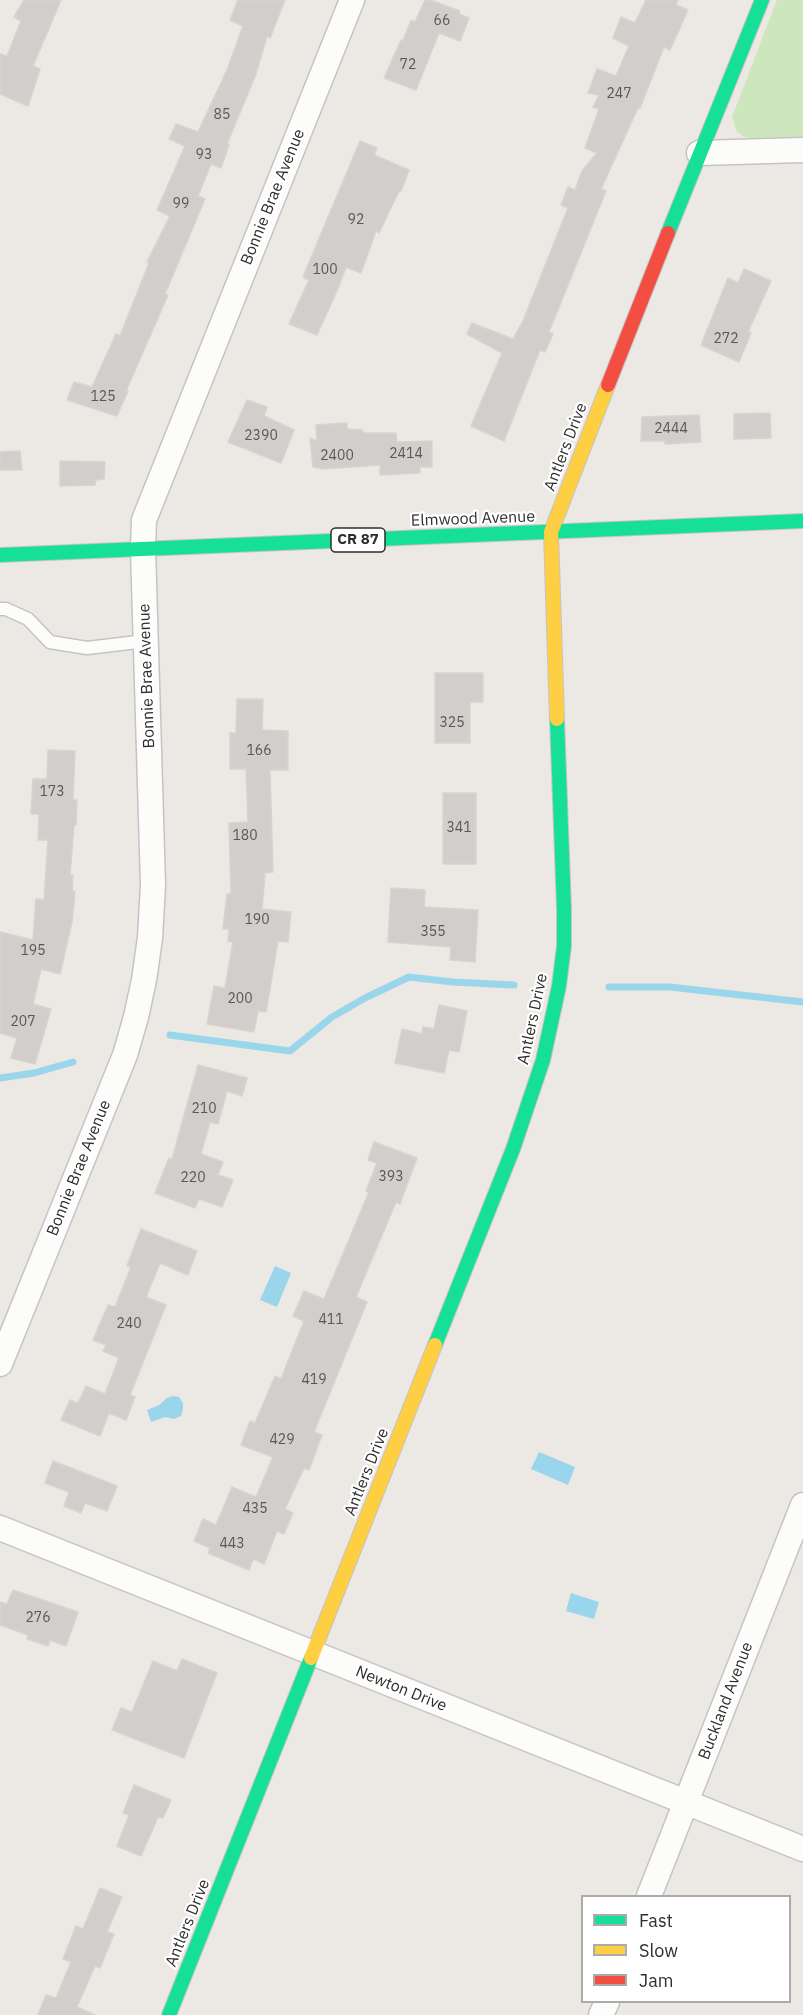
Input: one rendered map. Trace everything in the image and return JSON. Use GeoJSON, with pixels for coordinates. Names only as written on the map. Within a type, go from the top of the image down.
{"type":"FeatureCollection","features":[{"type":"Feature","properties":{"kind":"street","name":"Bonnie Brae Avenue"},"geometry":{"type":"LineString","coordinates":[[0,1364],[124,1055],[136,1017],[144,980],[150,938],[153,885],[144,520],[351,0]]}},
{"type":"Feature","properties":{"kind":"street","name":"Antlers Drive"},"geometry":{"type":"LineString","coordinates":[[169,2015],[513,1149],[543,1060],[559,986],[564,946],[551,532],[699,153],[762,0]]}},
{"type":"Feature","properties":{"kind":"street"},"geometry":{"type":"LineString","coordinates":[[699,153],[803,150]]}},
{"type":"Feature","properties":{"kind":"street","name":"Elmwood Avenue"},"geometry":{"type":"LineString","coordinates":[[0,555],[803,521]]}},
{"type":"Feature","properties":{"kind":"street","name":"Buckland Avenue"},"geometry":{"type":"LineString","coordinates":[[649,1895],[803,1505]]}},
{"type":"Feature","properties":{"kind":"street","name":"Newton Drive"},"geometry":{"type":"LineString","coordinates":[[0,1528],[803,1849]]}},
{"type":"Feature","properties":{"kind":"lane"},"geometry":{"type":"LineString","coordinates":[[0,609],[6,609],[28,619],[50,642],[87,648],[146,641]]}},
{"type":"Feature","properties":{"kind":"green space"},"geometry":{"type":"Polygon","coordinates":[[[777,0],[803,0],[803,138],[746,138],[737,132],[732,117],[777,0]]]}},
{"type":"Feature","properties":{"kind":"water"},"geometry":{"type":"Polygon","coordinates":[[[275,1266],[291,1273],[277,1307],[260,1300],[275,1266]]]}},
{"type":"Feature","properties":{"kind":"water"},"geometry":{"type":"Polygon","coordinates":[[[173,1396],[179,1397],[183,1403],[181,1416],[174,1419],[165,1417],[151,1422],[147,1410],[173,1396]]]}},
{"type":"Feature","properties":{"kind":"water"},"geometry":{"type":"Polygon","coordinates":[[[539,1452],[575,1467],[568,1485],[531,1469],[539,1452]]]}},
{"type":"Feature","properties":{"kind":"water"},"geometry":{"type":"Polygon","coordinates":[[[571,1593],[599,1602],[594,1619],[566,1611],[571,1593]]]}},
{"type":"Feature","properties":{"kind":"building"},"geometry":{"type":"Polygon","coordinates":[[[24,0],[61,0],[33,66],[40,69],[28,106],[0,94],[0,54],[7,56],[21,21],[14,17],[24,0]]]}},
{"type":"Feature","properties":{"kind":"building"},"geometry":{"type":"Polygon","coordinates":[[[238,0],[285,0],[270,38],[267,36],[256,74],[227,144],[229,145],[221,168],[211,164],[198,196],[205,199],[165,294],[168,295],[126,391],[128,391],[117,416],[67,400],[74,382],[92,387],[116,334],[120,336],[149,263],[147,262],[170,216],[157,210],[185,146],[169,139],[176,124],[198,132],[227,70],[243,26],[230,20],[238,0]]]}},
{"type":"Feature","properties":{"kind":"building"},"geometry":{"type":"Polygon","coordinates":[[[425,0],[460,11],[459,14],[469,18],[460,41],[439,33],[416,90],[384,78],[411,20],[415,22],[425,0]]]}},
{"type":"Feature","properties":{"kind":"building"},"geometry":{"type":"Polygon","coordinates":[[[646,0],[678,0],[676,5],[688,10],[670,50],[664,47],[640,108],[638,108],[601,189],[606,191],[549,332],[553,334],[545,352],[540,350],[504,441],[471,426],[502,353],[467,334],[472,323],[513,339],[523,321],[568,208],[561,205],[568,187],[575,190],[582,171],[597,153],[585,148],[599,109],[593,107],[599,95],[588,93],[597,69],[616,76],[629,46],[613,38],[621,17],[635,23],[646,0]]]}},
{"type":"Feature","properties":{"kind":"building"},"geometry":{"type":"Polygon","coordinates":[[[360,141],[377,148],[374,155],[409,170],[401,191],[379,233],[376,231],[361,273],[346,267],[317,335],[289,324],[309,280],[303,277],[360,141]]]}},
{"type":"Feature","properties":{"kind":"building"},"geometry":{"type":"Polygon","coordinates":[[[744,269],[771,281],[748,332],[751,333],[739,362],[701,345],[728,278],[738,283],[744,269]]]}},
{"type":"Feature","properties":{"kind":"building"},"geometry":{"type":"Polygon","coordinates":[[[247,400],[267,407],[264,416],[294,430],[281,463],[228,442],[247,400]]]}},
{"type":"Feature","properties":{"kind":"building"},"geometry":{"type":"Polygon","coordinates":[[[770,413],[771,438],[734,439],[734,414],[770,413]]]}},
{"type":"Feature","properties":{"kind":"building"},"geometry":{"type":"Polygon","coordinates":[[[699,415],[701,442],[665,444],[665,441],[641,441],[642,417],[699,415]]]}},
{"type":"Feature","properties":{"kind":"building"},"geometry":{"type":"Polygon","coordinates":[[[347,423],[347,429],[363,430],[363,433],[396,433],[397,442],[432,441],[432,467],[420,467],[420,473],[380,475],[380,465],[323,469],[313,467],[310,438],[317,441],[316,425],[347,423]]]}},
{"type":"Feature","properties":{"kind":"building"},"geometry":{"type":"Polygon","coordinates":[[[20,451],[22,470],[0,470],[0,452],[20,451]]]}},
{"type":"Feature","properties":{"kind":"building"},"geometry":{"type":"Polygon","coordinates":[[[60,461],[105,462],[104,479],[96,480],[95,485],[60,486],[60,461]]]}},
{"type":"Feature","properties":{"kind":"building"},"geometry":{"type":"Polygon","coordinates":[[[435,673],[483,673],[483,702],[470,702],[470,743],[435,743],[435,673]]]}},
{"type":"Feature","properties":{"kind":"building"},"geometry":{"type":"Polygon","coordinates":[[[237,699],[263,699],[262,730],[288,731],[288,770],[270,770],[273,872],[265,873],[262,909],[291,912],[288,942],[278,941],[266,1012],[258,1011],[254,1032],[207,1024],[214,986],[225,988],[233,942],[228,941],[229,929],[223,929],[227,894],[231,894],[229,823],[248,822],[246,769],[230,769],[230,733],[236,733],[237,699]]]}},
{"type":"Feature","properties":{"kind":"building"},"geometry":{"type":"Polygon","coordinates":[[[48,750],[75,751],[73,800],[77,800],[76,825],[74,825],[70,875],[73,875],[72,891],[75,891],[72,922],[60,974],[41,969],[33,1004],[51,1009],[35,1064],[11,1058],[17,1038],[0,1033],[0,932],[33,940],[36,899],[44,900],[48,840],[38,840],[39,814],[31,814],[33,779],[47,779],[48,750]]]}},
{"type":"Feature","properties":{"kind":"building"},"geometry":{"type":"Polygon","coordinates":[[[443,793],[476,793],[476,864],[443,864],[443,793]]]}},
{"type":"Feature","properties":{"kind":"building"},"geometry":{"type":"Polygon","coordinates":[[[391,888],[425,890],[424,907],[478,910],[475,962],[450,960],[451,947],[388,942],[391,888]]]}},
{"type":"Feature","properties":{"kind":"building"},"geometry":{"type":"Polygon","coordinates":[[[439,1005],[467,1011],[459,1052],[449,1050],[444,1073],[395,1063],[402,1029],[422,1034],[423,1027],[434,1029],[439,1005]]]}},
{"type":"Feature","properties":{"kind":"building"},"geometry":{"type":"Polygon","coordinates":[[[198,1065],[247,1078],[242,1096],[227,1091],[218,1124],[210,1122],[201,1154],[223,1162],[218,1175],[233,1180],[222,1207],[199,1199],[195,1208],[155,1193],[169,1158],[172,1159],[198,1065]]]}},
{"type":"Feature","properties":{"kind":"building"},"geometry":{"type":"Polygon","coordinates":[[[374,1142],[417,1158],[400,1204],[396,1202],[356,1297],[367,1302],[314,1432],[322,1435],[309,1470],[304,1468],[285,1509],[293,1513],[284,1534],[277,1531],[264,1564],[253,1559],[249,1570],[208,1553],[210,1548],[194,1541],[203,1519],[216,1525],[232,1487],[256,1497],[273,1457],[241,1445],[250,1421],[255,1423],[275,1376],[281,1379],[304,1321],[293,1316],[304,1291],[324,1299],[369,1192],[366,1191],[377,1163],[368,1160],[374,1142]]]}},
{"type":"Feature","properties":{"kind":"building"},"geometry":{"type":"Polygon","coordinates":[[[141,1229],[197,1251],[188,1275],[160,1263],[146,1297],[166,1305],[130,1395],[135,1397],[126,1420],[109,1413],[100,1436],[61,1420],[70,1400],[78,1403],[86,1386],[105,1394],[119,1358],[103,1351],[106,1345],[93,1340],[108,1305],[115,1307],[131,1267],[127,1266],[141,1229]]]}},
{"type":"Feature","properties":{"kind":"building"},"geometry":{"type":"Polygon","coordinates":[[[53,1461],[117,1486],[107,1511],[85,1503],[81,1513],[64,1506],[69,1492],[45,1483],[53,1461]]]}},
{"type":"Feature","properties":{"kind":"building"},"geometry":{"type":"Polygon","coordinates":[[[13,1590],[78,1612],[66,1646],[50,1640],[48,1646],[27,1639],[28,1635],[0,1625],[0,1602],[7,1604],[13,1590]]]}},
{"type":"Feature","properties":{"kind":"building"},"geometry":{"type":"Polygon","coordinates":[[[182,1659],[217,1673],[184,1758],[112,1730],[121,1708],[132,1712],[153,1661],[177,1671],[182,1659]]]}},
{"type":"Feature","properties":{"kind":"building"},"geometry":{"type":"Polygon","coordinates":[[[134,1785],[171,1800],[163,1818],[158,1817],[141,1856],[117,1846],[129,1815],[123,1813],[134,1785]]]}},
{"type":"Feature","properties":{"kind":"building"},"geometry":{"type":"Polygon","coordinates":[[[100,1888],[122,1897],[107,1932],[114,1934],[100,1968],[95,1966],[77,2007],[95,2015],[38,2015],[46,1995],[56,1998],[71,1962],[63,1959],[76,1926],[83,1929],[100,1888]]]}},
{"type":"Feature","properties":{"kind":"waterway"},"geometry":{"type":"LineString","coordinates":[[170,1035],[290,1051],[332,1017],[409,977],[514,985]]}},
{"type":"Feature","properties":{"kind":"waterway"},"geometry":{"type":"LineString","coordinates":[[609,987],[670,987],[803,1002]]}},
{"type":"Feature","properties":{"kind":"waterway"},"geometry":{"type":"LineString","coordinates":[[0,1078],[34,1073],[73,1062]]}},
{"type":"Feature","properties":{"kind":"traffic: fast"},"geometry":{"type":"LineString","coordinates":[[668,233],[762,0]]}},
{"type":"Feature","properties":{"kind":"traffic: fast"},"geometry":{"type":"LineString","coordinates":[[0,555],[803,521]]}},
{"type":"Feature","properties":{"kind":"traffic: fast"},"geometry":{"type":"LineString","coordinates":[[435,1345],[513,1149],[543,1060],[559,986],[564,946],[564,909],[557,719]]}},
{"type":"Feature","properties":{"kind":"traffic: fast"},"geometry":{"type":"LineString","coordinates":[[169,2015],[311,1658]]}},
{"type":"Feature","properties":{"kind":"traffic: slow"},"geometry":{"type":"LineString","coordinates":[[557,719],[551,532],[608,385]]}},
{"type":"Feature","properties":{"kind":"traffic: slow"},"geometry":{"type":"LineString","coordinates":[[311,1658],[435,1345]]}},
{"type":"Feature","properties":{"kind":"traffic: jam"},"geometry":{"type":"LineString","coordinates":[[608,385],[668,233]]}}]}
